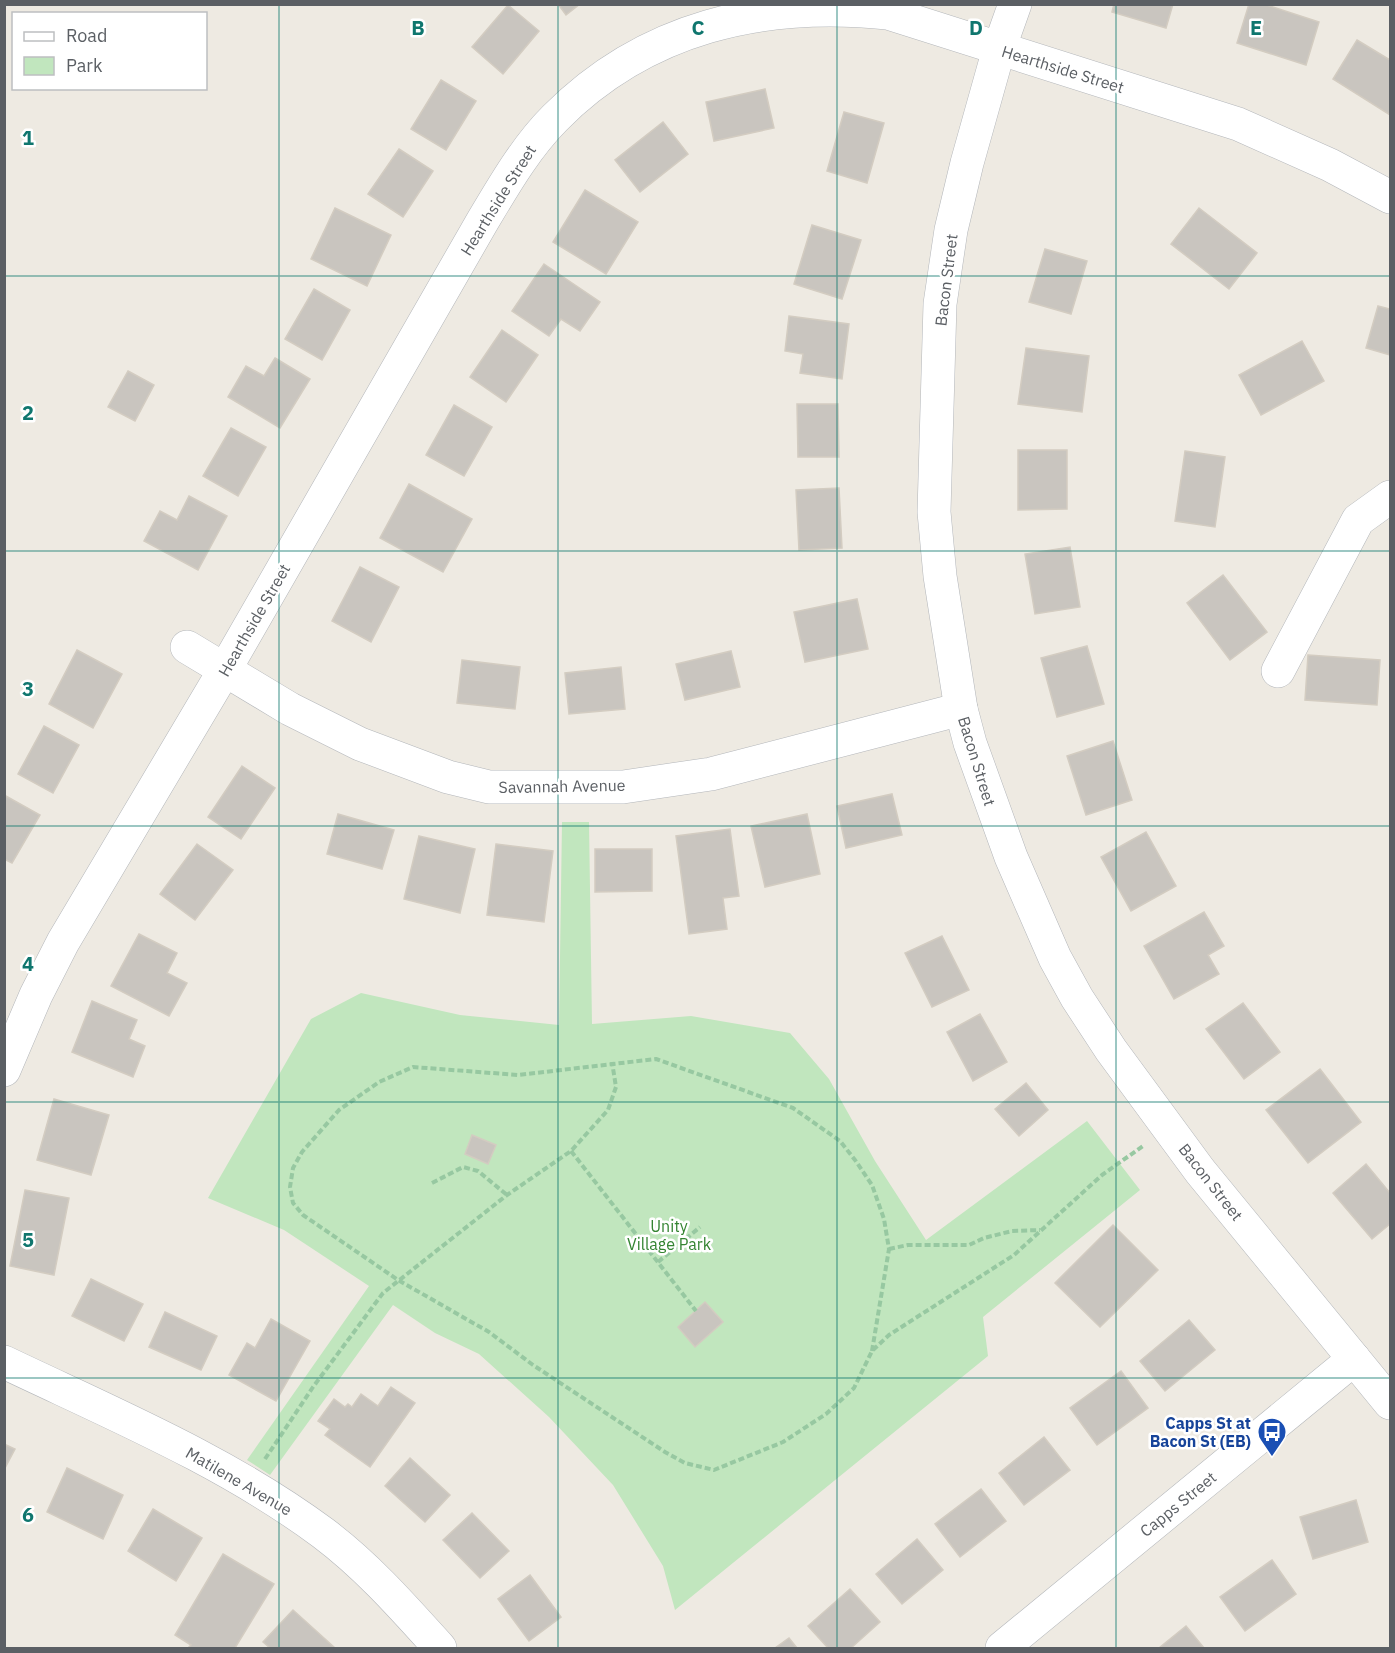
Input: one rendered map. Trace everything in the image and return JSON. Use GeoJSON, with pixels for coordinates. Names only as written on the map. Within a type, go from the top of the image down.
{"type":"FeatureCollection","features":[{"type":"Feature","properties":{"kind":"street","name":"Bacon Street"},"geometry":{"type":"LineString","coordinates":[[1015,4],[999,49],[951,230],[940,304],[934,512],[940,576],[961,709],[986,793],[1055,958],[1111,1050],[1200,1171],[1390,1403]]}},
{"type":"Feature","properties":{"kind":"street","name":"Hearthside Street"},"geometry":{"type":"LineString","coordinates":[[4,1070],[36,995],[63,942],[224,671],[506,182],[553,119],[605,73],[663,39],[710,24],[783,8],[813,5],[846,6],[888,13],[1238,124],[1330,165],[1390,197]]}},
{"type":"Feature","properties":{"kind":"street"},"geometry":{"type":"LineString","coordinates":[[1278,671],[1358,520],[1390,497]]}},
{"type":"Feature","properties":{"kind":"street","name":"Savannah Avenue"},"geometry":{"type":"LineString","coordinates":[[187,647],[290,709],[360,744],[448,777],[489,786],[623,787],[711,774],[961,709]]}},
{"type":"Feature","properties":{"kind":"street","name":"Capps Street"},"geometry":{"type":"LineString","coordinates":[[1002,1648],[1354,1359]]}},
{"type":"Feature","properties":{"kind":"street","name":"Matilene Avenue"},"geometry":{"type":"LineString","coordinates":[[4,1362],[177,1445],[248,1484],[324,1534],[351,1557],[396,1599],[440,1648]]}},
{"type":"Feature","properties":{"kind":"path"},"geometry":{"type":"LineString","coordinates":[[656,1059],[793,1108],[819,1124],[840,1141],[873,1185],[884,1219],[889,1249],[872,1351],[854,1388],[826,1414],[783,1442],[714,1470],[698,1468],[665,1452],[533,1365],[489,1332],[398,1280],[303,1215],[293,1203],[290,1187],[293,1168],[312,1138],[339,1110],[380,1082],[414,1067],[518,1075],[612,1062],[656,1059]]}},
{"type":"Feature","properties":{"kind":"path"},"geometry":{"type":"LineString","coordinates":[[248,1484],[382,1293],[423,1264],[507,1195],[571,1151],[608,1110],[616,1087],[612,1062]]}},
{"type":"Feature","properties":{"kind":"path"},"geometry":{"type":"LineString","coordinates":[[872,1351],[889,1335],[1014,1255],[1102,1175],[1168,1127]]}},
{"type":"Feature","properties":{"kind":"path"},"geometry":{"type":"LineString","coordinates":[[571,1151],[696,1311]]}},
{"type":"Feature","properties":{"kind":"path"},"geometry":{"type":"LineString","coordinates":[[432,1183],[463,1167],[478,1171],[507,1195]]}},
{"type":"Feature","properties":{"kind":"path"},"geometry":{"type":"LineString","coordinates":[[658,1262],[700,1227]]}},
{"type":"Feature","properties":{"kind":"path"},"geometry":{"type":"LineString","coordinates":[[889,1249],[908,1245],[969,1245],[984,1238],[1012,1231],[1040,1230]]}},
{"type":"Feature","properties":{"kind":"green space","name":"Unity Village Park"},"geometry":{"type":"Polygon","coordinates":[[[562,822],[589,822],[592,1024],[691,1016],[790,1033],[829,1079],[875,1161],[926,1240],[1087,1121],[1140,1190],[983,1317],[988,1356],[675,1610],[663,1566],[613,1485],[549,1417],[479,1354],[435,1333],[393,1305],[270,1475],[247,1460],[369,1286],[284,1230],[208,1198],[311,1019],[361,993],[460,1015],[559,1025],[562,822]]]}},
{"type":"Feature","properties":{"kind":"building"},"geometry":{"type":"Polygon","coordinates":[[[558,4],[580,4],[566,15],[558,4]]]}},
{"type":"Feature","properties":{"kind":"building"},"geometry":{"type":"Polygon","coordinates":[[[1114,4],[1173,4],[1166,28],[1112,12],[1114,4]]]}},
{"type":"Feature","properties":{"kind":"building"},"geometry":{"type":"Polygon","coordinates":[[[1249,4],[1264,4],[1319,22],[1306,65],[1237,43],[1249,4]]]}},
{"type":"Feature","properties":{"kind":"building"},"geometry":{"type":"Polygon","coordinates":[[[508,5],[539,31],[503,74],[472,47],[508,5]]]}},
{"type":"Feature","properties":{"kind":"building"},"geometry":{"type":"Polygon","coordinates":[[[1357,40],[1390,60],[1390,115],[1333,79],[1357,40]]]}},
{"type":"Feature","properties":{"kind":"building"},"geometry":{"type":"Polygon","coordinates":[[[441,80],[476,101],[446,150],[411,129],[441,80]]]}},
{"type":"Feature","properties":{"kind":"building"},"geometry":{"type":"Polygon","coordinates":[[[765,89],[774,128],[714,141],[706,102],[765,89]]]}},
{"type":"Feature","properties":{"kind":"building"},"geometry":{"type":"Polygon","coordinates":[[[844,112],[884,123],[867,183],[827,171],[844,112]]]}},
{"type":"Feature","properties":{"kind":"building"},"geometry":{"type":"Polygon","coordinates":[[[663,122],[688,154],[640,192],[615,160],[663,122]]]}},
{"type":"Feature","properties":{"kind":"building"},"geometry":{"type":"Polygon","coordinates":[[[399,149],[433,171],[403,217],[368,194],[399,149]]]}},
{"type":"Feature","properties":{"kind":"building"},"geometry":{"type":"Polygon","coordinates":[[[585,190],[638,222],[606,274],[553,242],[585,190]]]}},
{"type":"Feature","properties":{"kind":"building"},"geometry":{"type":"Polygon","coordinates":[[[335,208],[391,235],[367,286],[311,259],[335,208]]]}},
{"type":"Feature","properties":{"kind":"building"},"geometry":{"type":"Polygon","coordinates":[[[1199,208],[1257,253],[1229,289],[1171,244],[1199,208]]]}},
{"type":"Feature","properties":{"kind":"building"},"geometry":{"type":"Polygon","coordinates":[[[812,225],[861,240],[842,299],[794,284],[812,225]]]}},
{"type":"Feature","properties":{"kind":"building"},"geometry":{"type":"Polygon","coordinates":[[[1045,249],[1087,261],[1071,314],[1029,302],[1045,249]]]}},
{"type":"Feature","properties":{"kind":"building"},"geometry":{"type":"Polygon","coordinates":[[[544,264],[600,302],[580,331],[561,319],[549,336],[512,311],[544,264]]]}},
{"type":"Feature","properties":{"kind":"building"},"geometry":{"type":"Polygon","coordinates":[[[314,289],[350,310],[322,360],[285,339],[314,289]]]}},
{"type":"Feature","properties":{"kind":"building"},"geometry":{"type":"Polygon","coordinates":[[[1378,306],[1390,309],[1390,355],[1366,348],[1378,306]]]}},
{"type":"Feature","properties":{"kind":"building"},"geometry":{"type":"Polygon","coordinates":[[[789,316],[849,324],[842,379],[800,373],[803,354],[785,351],[789,316]]]}},
{"type":"Feature","properties":{"kind":"building"},"geometry":{"type":"Polygon","coordinates":[[[502,330],[538,355],[506,402],[470,377],[502,330]]]}},
{"type":"Feature","properties":{"kind":"building"},"geometry":{"type":"Polygon","coordinates":[[[1302,341],[1324,381],[1261,415],[1239,375],[1302,341]]]}},
{"type":"Feature","properties":{"kind":"building"},"geometry":{"type":"Polygon","coordinates":[[[1026,348],[1089,356],[1082,412],[1018,404],[1026,348]]]}},
{"type":"Feature","properties":{"kind":"building"},"geometry":{"type":"Polygon","coordinates":[[[275,358],[310,379],[280,428],[228,397],[246,366],[264,376],[275,358]]]}},
{"type":"Feature","properties":{"kind":"building"},"geometry":{"type":"Polygon","coordinates":[[[128,371],[154,385],[135,421],[108,407],[128,371]]]}},
{"type":"Feature","properties":{"kind":"building"},"geometry":{"type":"Polygon","coordinates":[[[797,404],[838,404],[839,457],[798,457],[797,404]]]}},
{"type":"Feature","properties":{"kind":"building"},"geometry":{"type":"Polygon","coordinates":[[[454,405],[492,427],[464,476],[426,455],[454,405]]]}},
{"type":"Feature","properties":{"kind":"building"},"geometry":{"type":"Polygon","coordinates":[[[231,428],[266,447],[238,496],[203,476],[231,428]]]}},
{"type":"Feature","properties":{"kind":"building"},"geometry":{"type":"Polygon","coordinates":[[[1018,450],[1067,450],[1067,509],[1018,510],[1018,450]]]}},
{"type":"Feature","properties":{"kind":"building"},"geometry":{"type":"Polygon","coordinates":[[[1185,451],[1225,457],[1215,527],[1175,521],[1185,451]]]}},
{"type":"Feature","properties":{"kind":"building"},"geometry":{"type":"Polygon","coordinates":[[[409,484],[472,519],[443,572],[380,538],[409,484]]]}},
{"type":"Feature","properties":{"kind":"building"},"geometry":{"type":"Polygon","coordinates":[[[839,488],[842,548],[799,550],[796,490],[839,488]]]}},
{"type":"Feature","properties":{"kind":"building"},"geometry":{"type":"Polygon","coordinates":[[[189,496],[227,516],[198,570],[144,541],[160,511],[177,520],[189,496]]]}},
{"type":"Feature","properties":{"kind":"building"},"geometry":{"type":"Polygon","coordinates":[[[1070,547],[1080,607],[1035,614],[1025,554],[1070,547]]]}},
{"type":"Feature","properties":{"kind":"building"},"geometry":{"type":"Polygon","coordinates":[[[360,567],[399,587],[371,642],[332,621],[360,567]]]}},
{"type":"Feature","properties":{"kind":"building"},"geometry":{"type":"Polygon","coordinates":[[[1223,575],[1267,632],[1230,660],[1187,603],[1223,575]]]}},
{"type":"Feature","properties":{"kind":"building"},"geometry":{"type":"Polygon","coordinates":[[[857,599],[868,649],[805,662],[794,612],[857,599]]]}},
{"type":"Feature","properties":{"kind":"building"},"geometry":{"type":"Polygon","coordinates":[[[1087,646],[1104,704],[1057,717],[1041,658],[1087,646]]]}},
{"type":"Feature","properties":{"kind":"building"},"geometry":{"type":"Polygon","coordinates":[[[77,650],[122,674],[93,728],[49,704],[77,650]]]}},
{"type":"Feature","properties":{"kind":"building"},"geometry":{"type":"Polygon","coordinates":[[[731,651],[740,687],[685,700],[676,664],[731,651]]]}},
{"type":"Feature","properties":{"kind":"building"},"geometry":{"type":"Polygon","coordinates":[[[1308,655],[1380,660],[1377,705],[1305,700],[1308,655]]]}},
{"type":"Feature","properties":{"kind":"building"},"geometry":{"type":"Polygon","coordinates":[[[462,660],[520,667],[515,709],[457,703],[462,660]]]}},
{"type":"Feature","properties":{"kind":"building"},"geometry":{"type":"Polygon","coordinates":[[[621,667],[625,709],[569,714],[565,673],[621,667]]]}},
{"type":"Feature","properties":{"kind":"building"},"geometry":{"type":"Polygon","coordinates":[[[44,726],[79,745],[53,793],[18,774],[44,726]]]}},
{"type":"Feature","properties":{"kind":"building"},"geometry":{"type":"Polygon","coordinates":[[[1113,741],[1132,800],[1086,815],[1067,756],[1113,741]]]}},
{"type":"Feature","properties":{"kind":"building"},"geometry":{"type":"Polygon","coordinates":[[[242,766],[275,788],[241,839],[208,817],[242,766]]]}},
{"type":"Feature","properties":{"kind":"building"},"geometry":{"type":"Polygon","coordinates":[[[892,794],[902,835],[846,848],[837,806],[892,794]]]}},
{"type":"Feature","properties":{"kind":"building"},"geometry":{"type":"Polygon","coordinates":[[[4,795],[40,815],[12,863],[4,859],[4,795]]]}},
{"type":"Feature","properties":{"kind":"building"},"geometry":{"type":"Polygon","coordinates":[[[338,814],[394,830],[382,869],[327,854],[338,814]]]}},
{"type":"Feature","properties":{"kind":"building"},"geometry":{"type":"Polygon","coordinates":[[[807,814],[820,874],[765,887],[751,826],[807,814]]]}},
{"type":"Feature","properties":{"kind":"building"},"geometry":{"type":"Polygon","coordinates":[[[730,829],[739,896],[723,898],[727,929],[689,934],[676,836],[730,829]]]}},
{"type":"Feature","properties":{"kind":"building"},"geometry":{"type":"Polygon","coordinates":[[[1146,832],[1176,886],[1131,911],[1101,857],[1146,832]]]}},
{"type":"Feature","properties":{"kind":"building"},"geometry":{"type":"Polygon","coordinates":[[[419,836],[475,849],[460,913],[404,899],[419,836]]]}},
{"type":"Feature","properties":{"kind":"building"},"geometry":{"type":"Polygon","coordinates":[[[197,844],[233,870],[195,920],[160,894],[197,844]]]}},
{"type":"Feature","properties":{"kind":"building"},"geometry":{"type":"Polygon","coordinates":[[[496,844],[553,851],[544,922],[487,915],[496,844]]]}},
{"type":"Feature","properties":{"kind":"building"},"geometry":{"type":"Polygon","coordinates":[[[595,849],[652,849],[652,891],[595,892],[595,849]]]}},
{"type":"Feature","properties":{"kind":"building"},"geometry":{"type":"Polygon","coordinates":[[[1204,912],[1224,946],[1208,955],[1219,974],[1174,999],[1144,946],[1204,912]]]}},
{"type":"Feature","properties":{"kind":"building"},"geometry":{"type":"Polygon","coordinates":[[[139,934],[177,953],[167,973],[187,983],[169,1016],[111,986],[139,934]]]}},
{"type":"Feature","properties":{"kind":"building"},"geometry":{"type":"Polygon","coordinates":[[[942,936],[969,990],[932,1007],[905,953],[942,936]]]}},
{"type":"Feature","properties":{"kind":"building"},"geometry":{"type":"Polygon","coordinates":[[[92,1001],[137,1020],[129,1039],[145,1046],[133,1077],[72,1052],[92,1001]]]}},
{"type":"Feature","properties":{"kind":"building"},"geometry":{"type":"Polygon","coordinates":[[[1243,1003],[1280,1052],[1244,1079],[1206,1029],[1243,1003]]]}},
{"type":"Feature","properties":{"kind":"building"},"geometry":{"type":"Polygon","coordinates":[[[980,1014],[1007,1062],[973,1081],[947,1032],[980,1014]]]}},
{"type":"Feature","properties":{"kind":"building"},"geometry":{"type":"Polygon","coordinates":[[[1320,1069],[1361,1122],[1308,1163],[1266,1110],[1320,1069]]]}},
{"type":"Feature","properties":{"kind":"building"},"geometry":{"type":"Polygon","coordinates":[[[1026,1083],[1048,1110],[1019,1136],[995,1109],[1026,1083]]]}},
{"type":"Feature","properties":{"kind":"building"},"geometry":{"type":"Polygon","coordinates":[[[54,1099],[109,1115],[91,1175],[37,1160],[54,1099]]]}},
{"type":"Feature","properties":{"kind":"building"},"geometry":{"type":"Polygon","coordinates":[[[472,1135],[496,1145],[488,1164],[465,1154],[472,1135]]]}},
{"type":"Feature","properties":{"kind":"building"},"geometry":{"type":"Polygon","coordinates":[[[1366,1164],[1390,1193],[1390,1224],[1372,1239],[1333,1193],[1366,1164]]]}},
{"type":"Feature","properties":{"kind":"building"},"geometry":{"type":"Polygon","coordinates":[[[25,1190],[69,1198],[54,1275],[10,1266],[25,1190]]]}},
{"type":"Feature","properties":{"kind":"building"},"geometry":{"type":"Polygon","coordinates":[[[1113,1225],[1158,1270],[1100,1327],[1055,1283],[1113,1225]]]}},
{"type":"Feature","properties":{"kind":"building"},"geometry":{"type":"Polygon","coordinates":[[[91,1279],[143,1304],[124,1341],[72,1316],[91,1279]]]}},
{"type":"Feature","properties":{"kind":"building"},"geometry":{"type":"Polygon","coordinates":[[[705,1302],[723,1322],[695,1347],[678,1327],[705,1302]]]}},
{"type":"Feature","properties":{"kind":"building"},"geometry":{"type":"Polygon","coordinates":[[[165,1312],[217,1336],[201,1370],[149,1347],[165,1312]]]}},
{"type":"Feature","properties":{"kind":"building"},"geometry":{"type":"Polygon","coordinates":[[[271,1319],[310,1341],[276,1401],[229,1375],[247,1343],[255,1348],[271,1319]]]}},
{"type":"Feature","properties":{"kind":"building"},"geometry":{"type":"Polygon","coordinates":[[[1189,1320],[1215,1350],[1165,1391],[1140,1361],[1189,1320]]]}},
{"type":"Feature","properties":{"kind":"building"},"geometry":{"type":"Polygon","coordinates":[[[1121,1371],[1148,1408],[1097,1445],[1070,1408],[1121,1371]]]}},
{"type":"Feature","properties":{"kind":"building"},"geometry":{"type":"Polygon","coordinates":[[[391,1387],[415,1403],[370,1467],[325,1435],[330,1429],[318,1421],[334,1399],[345,1407],[348,1404],[352,1407],[361,1394],[378,1406],[391,1387]]]}},
{"type":"Feature","properties":{"kind":"building"},"geometry":{"type":"Polygon","coordinates":[[[1044,1437],[1070,1470],[1024,1505],[999,1473],[1044,1437]]]}},
{"type":"Feature","properties":{"kind":"building"},"geometry":{"type":"Polygon","coordinates":[[[4,1444],[15,1449],[4,1470],[4,1444]]]}},
{"type":"Feature","properties":{"kind":"building"},"geometry":{"type":"Polygon","coordinates":[[[410,1458],[450,1495],[425,1522],[385,1486],[410,1458]]]}},
{"type":"Feature","properties":{"kind":"building"},"geometry":{"type":"Polygon","coordinates":[[[67,1468],[123,1495],[103,1539],[47,1512],[67,1468]]]}},
{"type":"Feature","properties":{"kind":"building"},"geometry":{"type":"Polygon","coordinates":[[[981,1489],[1006,1521],[960,1557],[935,1524],[981,1489]]]}},
{"type":"Feature","properties":{"kind":"building"},"geometry":{"type":"Polygon","coordinates":[[[1356,1500],[1368,1542],[1313,1559],[1300,1517],[1356,1500]]]}},
{"type":"Feature","properties":{"kind":"building"},"geometry":{"type":"Polygon","coordinates":[[[153,1509],[202,1538],[176,1581],[128,1551],[153,1509]]]}},
{"type":"Feature","properties":{"kind":"building"},"geometry":{"type":"Polygon","coordinates":[[[472,1513],[509,1551],[480,1578],[443,1540],[472,1513]]]}},
{"type":"Feature","properties":{"kind":"building"},"geometry":{"type":"Polygon","coordinates":[[[917,1539],[943,1570],[902,1604],[876,1574],[917,1539]]]}},
{"type":"Feature","properties":{"kind":"building"},"geometry":{"type":"Polygon","coordinates":[[[223,1554],[274,1584],[235,1648],[188,1648],[191,1645],[175,1635],[223,1554]]]}},
{"type":"Feature","properties":{"kind":"building"},"geometry":{"type":"Polygon","coordinates":[[[1272,1560],[1296,1594],[1245,1631],[1220,1597],[1272,1560]]]}},
{"type":"Feature","properties":{"kind":"building"},"geometry":{"type":"Polygon","coordinates":[[[530,1575],[561,1617],[529,1641],[498,1599],[530,1575]]]}},
{"type":"Feature","properties":{"kind":"building"},"geometry":{"type":"Polygon","coordinates":[[[850,1589],[880,1622],[851,1648],[828,1648],[808,1626],[850,1589]]]}},
{"type":"Feature","properties":{"kind":"building"},"geometry":{"type":"Polygon","coordinates":[[[293,1610],[335,1648],[270,1648],[263,1642],[293,1610]]]}},
{"type":"Feature","properties":{"kind":"building"},"geometry":{"type":"Polygon","coordinates":[[[1186,1626],[1204,1648],[1159,1648],[1186,1626]]]}},
{"type":"Feature","properties":{"kind":"building"},"geometry":{"type":"Polygon","coordinates":[[[789,1638],[797,1648],[775,1648],[789,1638]]]}},
{"type":"Feature","properties":{"kind":"place","name":"Capps St at Bacon St (EB)"},"geometry":{"type":"Point","coordinates":[1272,1458]}}]}
